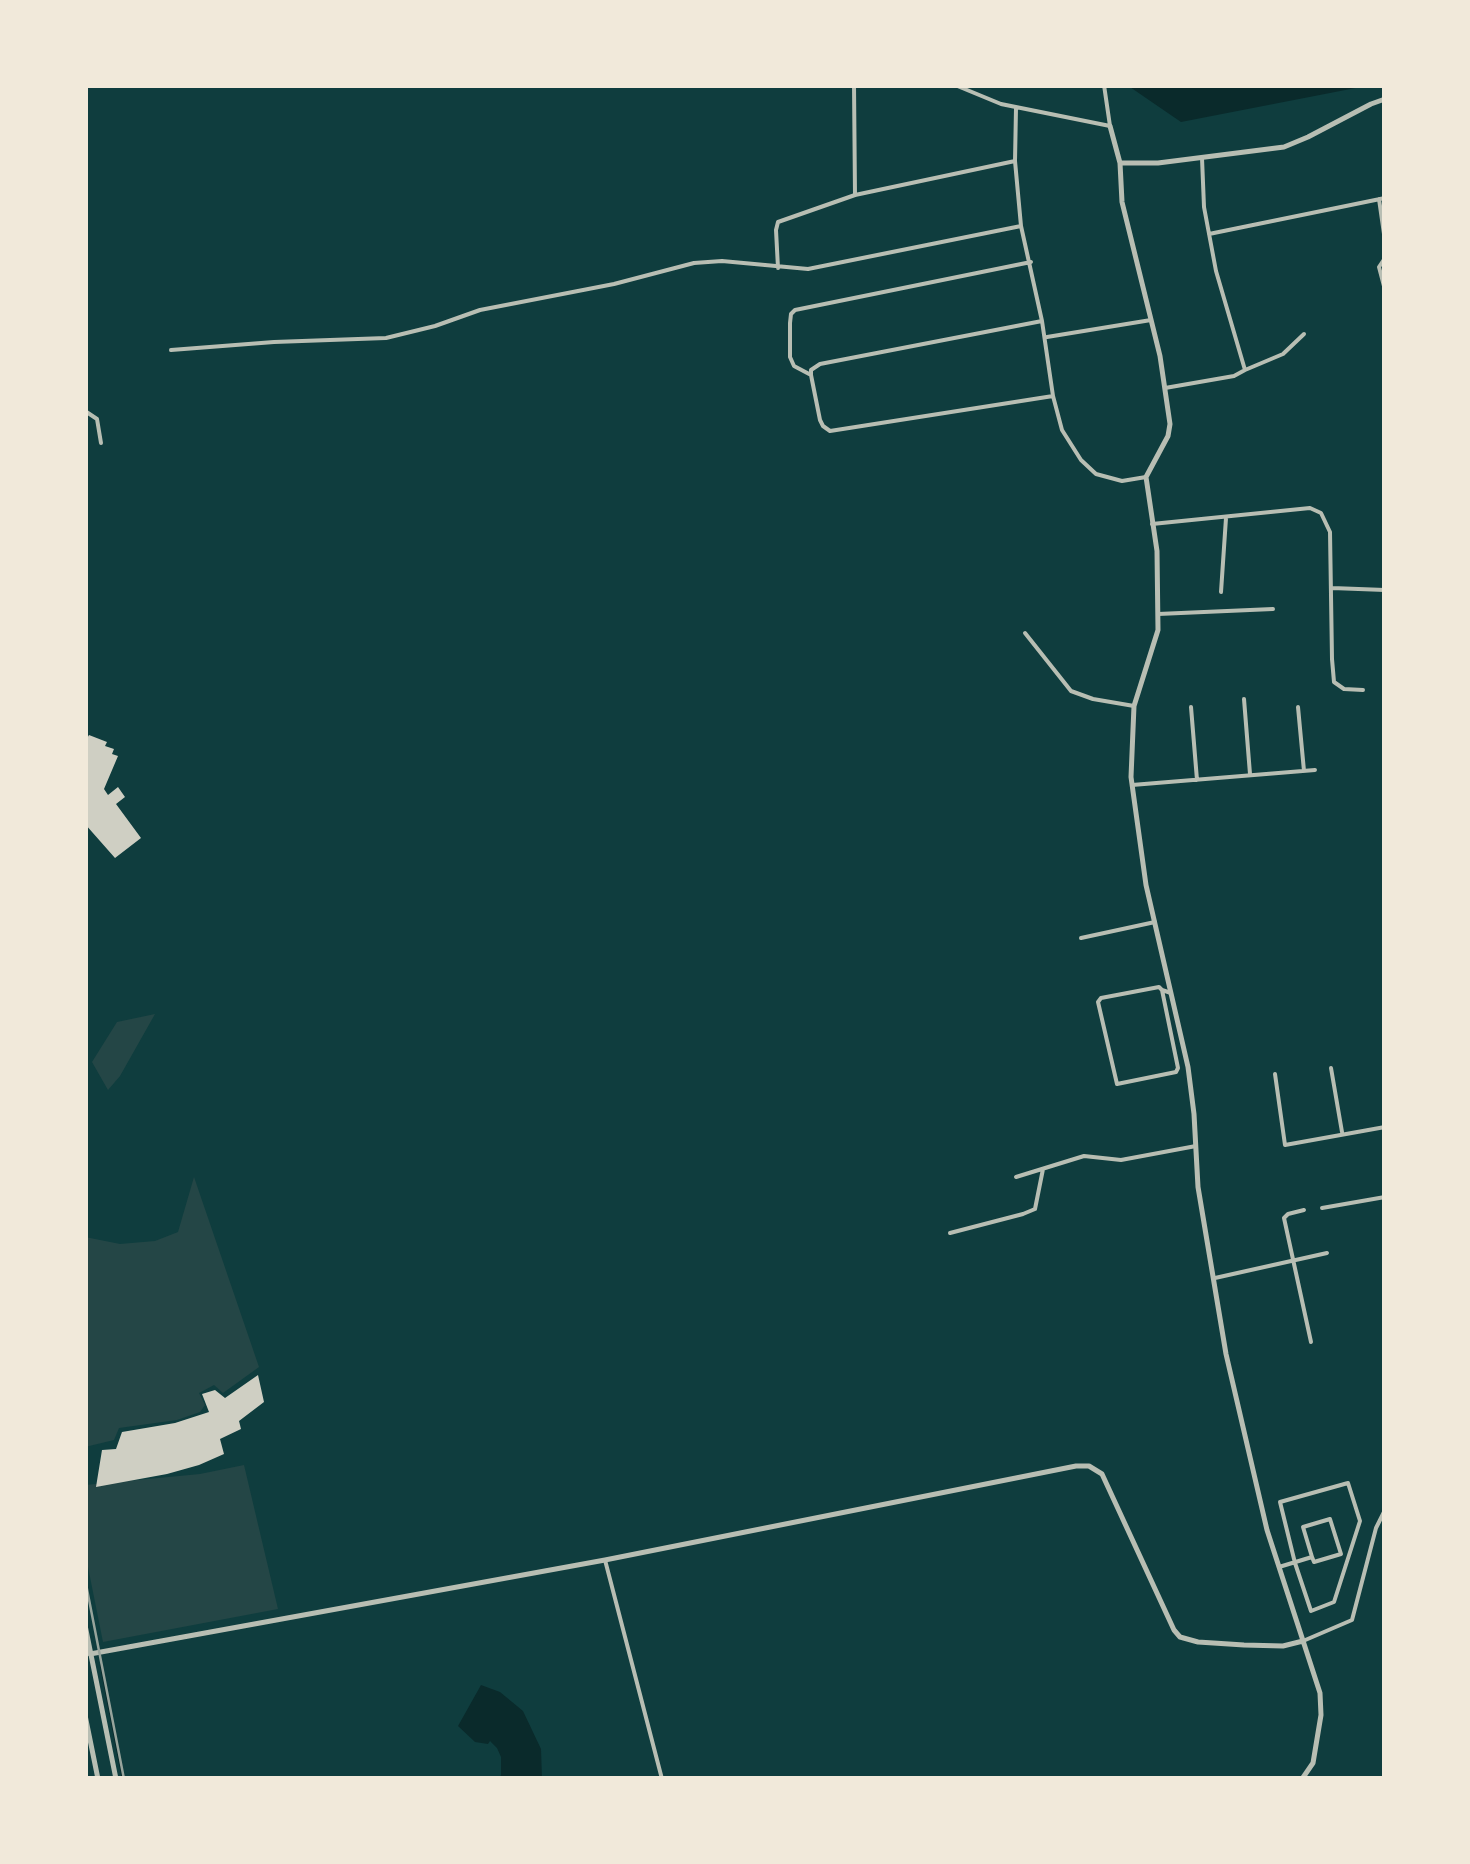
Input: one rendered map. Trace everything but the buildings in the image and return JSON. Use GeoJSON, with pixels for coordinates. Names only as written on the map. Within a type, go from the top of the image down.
{"type":"FeatureCollection","features":[{"type":"Feature","properties":{"kind":"street"},"geometry":{"type":"LineString","coordinates":[[854,85],[856,195]]}},
{"type":"Feature","properties":{"kind":"street"},"geometry":{"type":"LineString","coordinates":[[954,85],[1000,104],[1110,126]]}},
{"type":"Feature","properties":{"kind":"street"},"geometry":{"type":"LineString","coordinates":[[1104,85],[1120,162],[1122,202],[1151,320],[1170,424],[1168,436],[1146,478],[1157,551],[1158,630],[1134,706],[1132,785],[1146,885],[1188,1067],[1198,1187],[1226,1354],[1267,1530],[1320,1692],[1321,1716],[1313,1763],[1302,1779]]}},
{"type":"Feature","properties":{"kind":"street"},"geometry":{"type":"LineString","coordinates":[[1120,162],[1158,163],[1284,147],[1385,100]]}},
{"type":"Feature","properties":{"kind":"street"},"geometry":{"type":"LineString","coordinates":[[1016,108],[1022,226],[1062,430],[1080,460],[1096,474],[1122,481],[1146,478]]}},
{"type":"Feature","properties":{"kind":"street"},"geometry":{"type":"LineString","coordinates":[[1202,158],[1204,207],[1216,271],[1245,370]]}},
{"type":"Feature","properties":{"kind":"street"},"geometry":{"type":"LineString","coordinates":[[778,268],[778,222],[856,195],[1016,161]]}},
{"type":"Feature","properties":{"kind":"street"},"geometry":{"type":"LineString","coordinates":[[1209,234],[1382,199],[1385,241]]}},
{"type":"Feature","properties":{"kind":"street"},"geometry":{"type":"LineString","coordinates":[[171,350],[386,338],[480,310],[614,284],[694,263],[722,261],[808,269],[1022,226]]}},
{"type":"Feature","properties":{"kind":"street"},"geometry":{"type":"LineString","coordinates":[[1385,258],[1379,267],[1385,290]]}},
{"type":"Feature","properties":{"kind":"street"},"geometry":{"type":"LineString","coordinates":[[811,374],[794,366],[790,357],[794,310],[1031,262]]}},
{"type":"Feature","properties":{"kind":"street"},"geometry":{"type":"LineString","coordinates":[[1045,337],[1151,320]]}},
{"type":"Feature","properties":{"kind":"street"},"geometry":{"type":"LineString","coordinates":[[1042,321],[820,364],[811,374],[820,420],[830,431],[1053,396]]}},
{"type":"Feature","properties":{"kind":"street"},"geometry":{"type":"LineString","coordinates":[[1165,388],[1234,376],[1283,354],[1304,334]]}},
{"type":"Feature","properties":{"kind":"street"},"geometry":{"type":"LineString","coordinates":[[85,410],[98,418],[101,443]]}},
{"type":"Feature","properties":{"kind":"street"},"geometry":{"type":"LineString","coordinates":[[1152,524],[1310,508],[1321,513],[1330,532],[1334,682],[1344,689],[1364,690]]}},
{"type":"Feature","properties":{"kind":"street"},"geometry":{"type":"LineString","coordinates":[[1221,592],[1226,518]]}},
{"type":"Feature","properties":{"kind":"street"},"geometry":{"type":"LineString","coordinates":[[1332,588],[1385,590]]}},
{"type":"Feature","properties":{"kind":"street"},"geometry":{"type":"LineString","coordinates":[[1158,614],[1273,609]]}},
{"type":"Feature","properties":{"kind":"street"},"geometry":{"type":"LineString","coordinates":[[1024,633],[1071,691],[1134,706]]}},
{"type":"Feature","properties":{"kind":"street"},"geometry":{"type":"LineString","coordinates":[[1244,698],[1250,775]]}},
{"type":"Feature","properties":{"kind":"street"},"geometry":{"type":"LineString","coordinates":[[1191,707],[1197,780]]}},
{"type":"Feature","properties":{"kind":"street"},"geometry":{"type":"LineString","coordinates":[[1298,707],[1304,771]]}},
{"type":"Feature","properties":{"kind":"street"},"geometry":{"type":"LineString","coordinates":[[1132,785],[1315,770]]}},
{"type":"Feature","properties":{"kind":"street"},"geometry":{"type":"LineString","coordinates":[[1081,938],[1155,922]]}},
{"type":"Feature","properties":{"kind":"street"},"geometry":{"type":"LineString","coordinates":[[1171,992],[1159,987],[1100,998],[1116,1084],[1188,1067]]}},
{"type":"Feature","properties":{"kind":"street"},"geometry":{"type":"LineString","coordinates":[[1162,990],[1178,1068]]}},
{"type":"Feature","properties":{"kind":"street"},"geometry":{"type":"LineString","coordinates":[[1331,1068],[1342,1134]]}},
{"type":"Feature","properties":{"kind":"street"},"geometry":{"type":"LineString","coordinates":[[1275,1074],[1285,1144],[1385,1128]]}},
{"type":"Feature","properties":{"kind":"street"},"geometry":{"type":"LineString","coordinates":[[1016,1177],[1084,1156],[1121,1160],[1197,1146]]}},
{"type":"Feature","properties":{"kind":"street"},"geometry":{"type":"LineString","coordinates":[[950,1233],[1035,1209],[1043,1169]]}},
{"type":"Feature","properties":{"kind":"street"},"geometry":{"type":"LineString","coordinates":[[1322,1208],[1385,1197]]}},
{"type":"Feature","properties":{"kind":"street"},"geometry":{"type":"LineString","coordinates":[[1304,1210],[1284,1218],[1310,1342]]}},
{"type":"Feature","properties":{"kind":"street"},"geometry":{"type":"LineString","coordinates":[[1214,1279],[1327,1253]]}},
{"type":"Feature","properties":{"kind":"street"},"geometry":{"type":"LineString","coordinates":[[90,1654],[606,1560],[1076,1466],[1089,1466],[1108,1482],[1180,1637],[1190,1641],[1283,1646],[1303,1642],[1352,1620],[1376,1528],[1385,1510]]}},
{"type":"Feature","properties":{"kind":"street"},"geometry":{"type":"LineString","coordinates":[[1348,1483],[1360,1521],[1334,1602],[1311,1611],[1295,1563],[1280,1502],[1348,1483]]}},
{"type":"Feature","properties":{"kind":"street"},"geometry":{"type":"LineString","coordinates":[[1330,1519],[1341,1554],[1314,1562],[1312,1557],[1303,1526],[1330,1519]]}},
{"type":"Feature","properties":{"kind":"street"},"geometry":{"type":"LineString","coordinates":[[1279,1568],[1312,1557]]}},
{"type":"Feature","properties":{"kind":"street"},"geometry":{"type":"LineString","coordinates":[[606,1560],[662,1779]]}},
{"type":"Feature","properties":{"kind":"street"},"geometry":{"type":"LineString","coordinates":[[85,1626],[116,1779]]}},
{"type":"Feature","properties":{"kind":"street"},"geometry":{"type":"LineString","coordinates":[[85,1715],[98,1779]]}},
{"type":"Feature","properties":{"kind":"shaded area"},"geometry":{"type":"Polygon","coordinates":[[[1127,85],[1371,85],[1181,122],[1127,85]]]}},
{"type":"Feature","properties":{"kind":"shaded area"},"geometry":{"type":"Polygon","coordinates":[[[155,1014],[108,1090],[92,1062],[117,1022],[155,1014]]]}},
{"type":"Feature","properties":{"kind":"shaded area"},"geometry":{"type":"Polygon","coordinates":[[[194,1177],[259,1367],[223,1393],[214,1385],[199,1393],[205,1405],[200,1412],[177,1420],[119,1428],[114,1440],[85,1447],[85,1237],[120,1244],[155,1241],[178,1232],[194,1177]]]}},
{"type":"Feature","properties":{"kind":"shaded area"},"geometry":{"type":"Polygon","coordinates":[[[244,1465],[278,1609],[103,1642],[85,1552],[85,1485],[200,1474],[244,1465]]]}},
{"type":"Feature","properties":{"kind":"shaded area"},"geometry":{"type":"Polygon","coordinates":[[[481,1685],[500,1692],[523,1711],[541,1749],[542,1779],[499,1779],[501,1757],[497,1748],[490,1741],[475,1742],[458,1726],[481,1685]]]}},
{"type":"Feature","properties":{"kind":"waterway"},"geometry":{"type":"LineString","coordinates":[[101,1665],[123,1779]]}},
{"type":"Feature","properties":{"kind":"railway"},"geometry":{"type":"LineString","coordinates":[[85,1579],[124,1779]]}}]}
